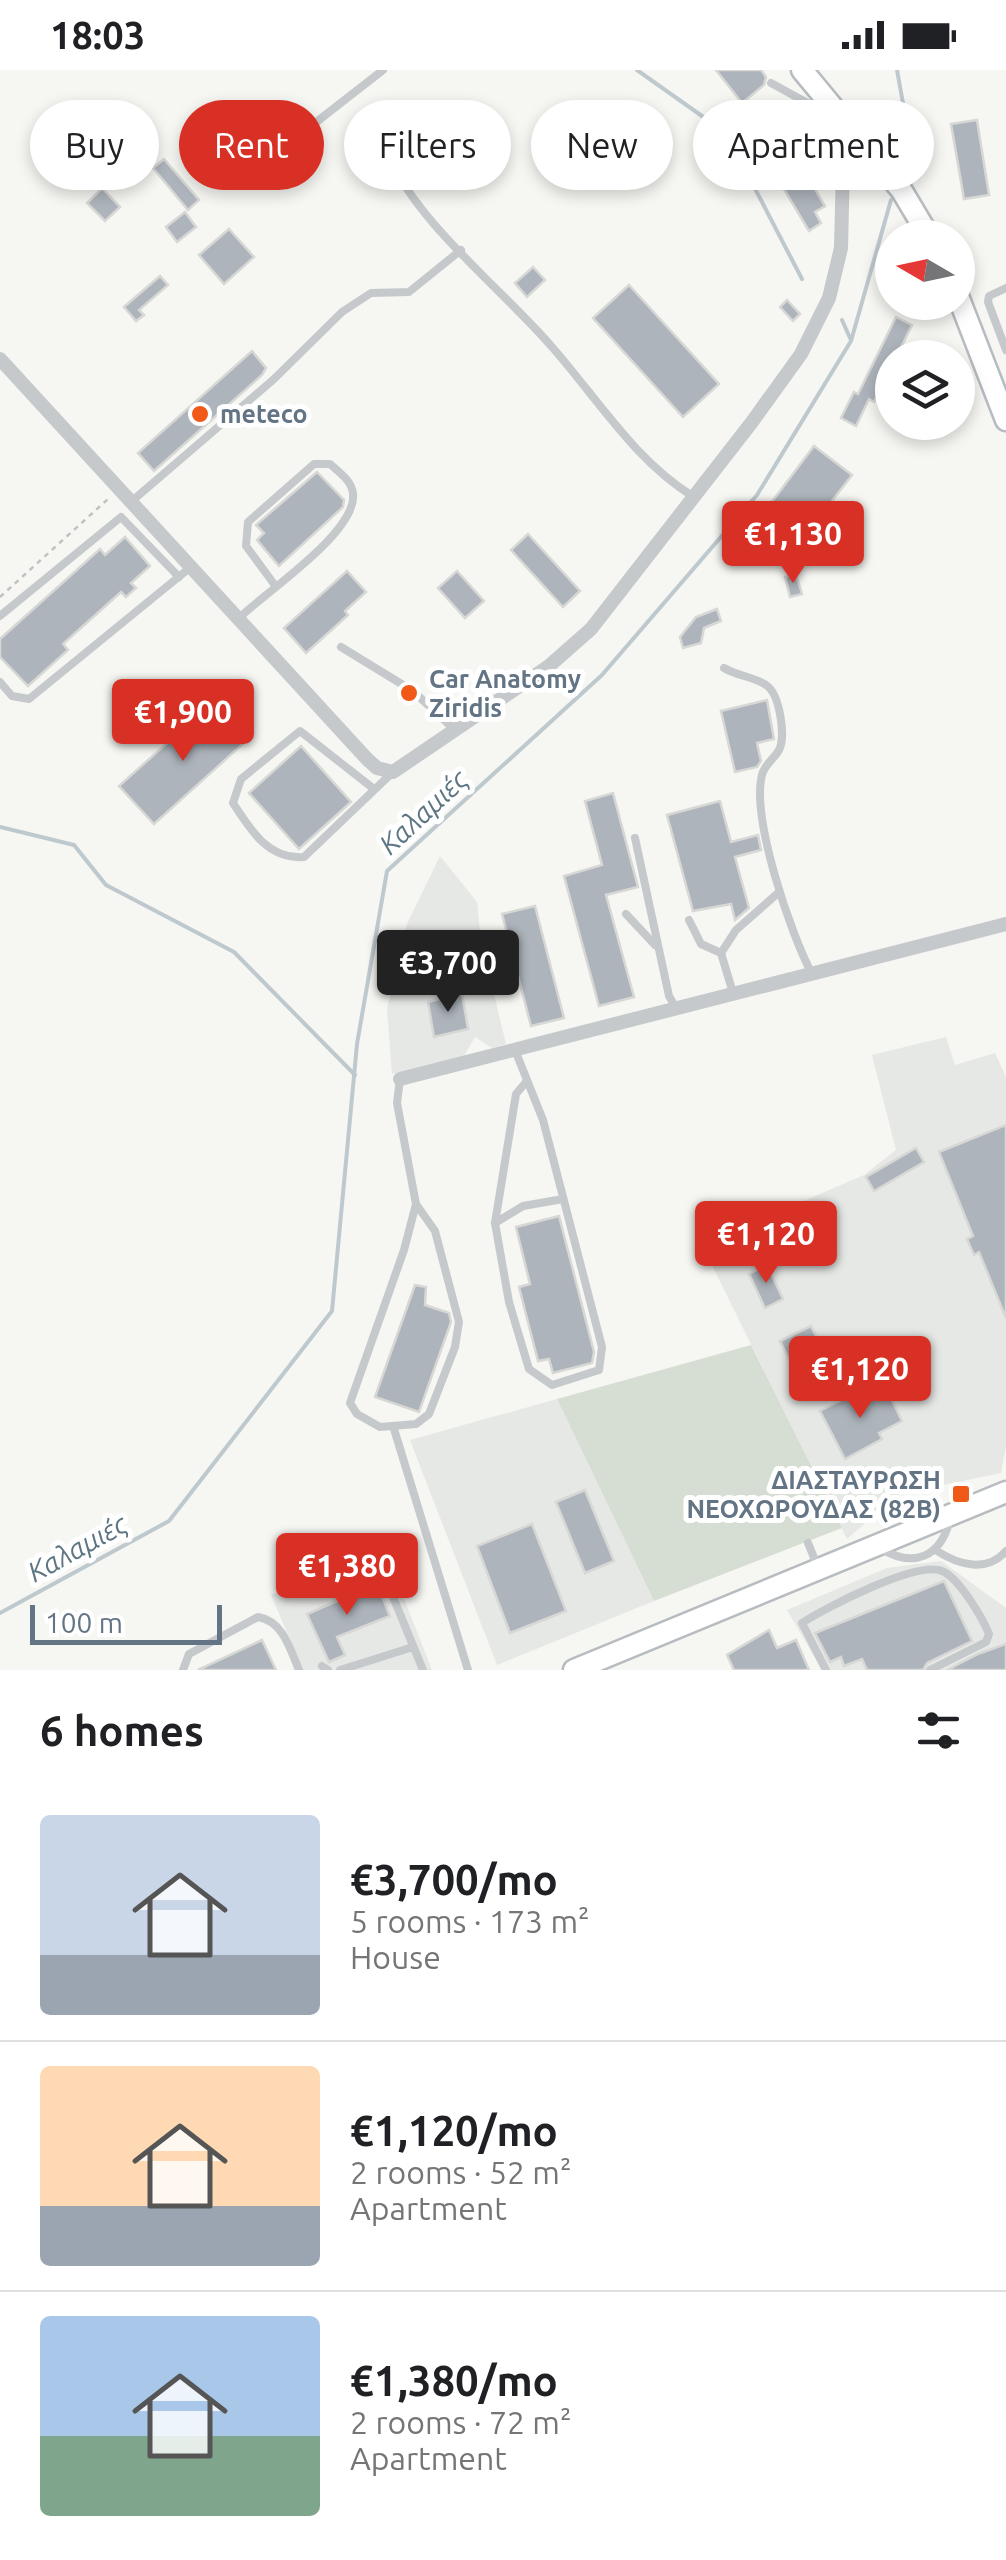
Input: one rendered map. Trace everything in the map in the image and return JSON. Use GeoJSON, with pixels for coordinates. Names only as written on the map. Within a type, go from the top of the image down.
{"type":"FeatureCollection","features":[{"type":"Feature","properties":{"kind":"main road"},"geometry":{"type":"LineString","coordinates":[[802,70],[826,100]]}},
{"type":"Feature","properties":{"kind":"main road"},"geometry":{"type":"LineString","coordinates":[[901,190],[919,220]]}},
{"type":"Feature","properties":{"kind":"main road"},"geometry":{"type":"LineString","coordinates":[[967,320],[1006,420]]}},
{"type":"Feature","properties":{"kind":"main road"},"geometry":{"type":"LineString","coordinates":[[574,1670],[1006,1492]]}},
{"type":"Feature","properties":{"kind":"street"},"geometry":{"type":"LineString","coordinates":[[0,358],[367,759],[392,772],[548,666],[591,629],[695,498],[820,322],[841,248],[842,190]]}},
{"type":"Feature","properties":{"kind":"street"},"geometry":{"type":"LineString","coordinates":[[400,1079],[1006,924]]}},
{"type":"Feature","properties":{"kind":"lane"},"geometry":{"type":"LineString","coordinates":[[324,116],[383,70]]}},
{"type":"Feature","properties":{"kind":"lane"},"geometry":{"type":"LineString","coordinates":[[771,83],[803,100]]}},
{"type":"Feature","properties":{"kind":"lane"},"geometry":{"type":"LineString","coordinates":[[406,190],[554,349],[608,418],[658,469],[695,498]]}},
{"type":"Feature","properties":{"kind":"lane"},"geometry":{"type":"LineString","coordinates":[[132,501],[274,380],[342,312],[371,293],[409,292],[461,250]]}},
{"type":"Feature","properties":{"kind":"lane"},"geometry":{"type":"LineString","coordinates":[[984,362],[1006,352],[988,296],[1006,288]]}},
{"type":"Feature","properties":{"kind":"lane"},"geometry":{"type":"LineString","coordinates":[[239,618],[274,584],[327,544],[352,508],[350,482],[330,464],[314,464],[248,522],[246,546],[274,584]]}},
{"type":"Feature","properties":{"kind":"lane"},"geometry":{"type":"LineString","coordinates":[[0,616],[122,518],[178,578]]}},
{"type":"Feature","properties":{"kind":"lane"},"geometry":{"type":"LineString","coordinates":[[0,682],[12,696],[28,699],[192,566]]}},
{"type":"Feature","properties":{"kind":"lane"},"geometry":{"type":"LineString","coordinates":[[341,648],[413,690],[455,730]]}},
{"type":"Feature","properties":{"kind":"lane"},"geometry":{"type":"LineString","coordinates":[[724,668],[766,685],[774,696],[781,747],[761,778],[778,893],[812,974]]}},
{"type":"Feature","properties":{"kind":"lane"},"geometry":{"type":"LineString","coordinates":[[374,789],[300,731],[241,779],[233,804],[268,849],[285,858],[304,857],[392,772]]}},
{"type":"Feature","properties":{"kind":"lane"},"geometry":{"type":"LineString","coordinates":[[635,838],[676,1008]]}},
{"type":"Feature","properties":{"kind":"lane"},"geometry":{"type":"LineString","coordinates":[[721,954],[736,930],[778,893]]}},
{"type":"Feature","properties":{"kind":"lane"},"geometry":{"type":"LineString","coordinates":[[626,914],[660,953]]}},
{"type":"Feature","properties":{"kind":"lane"},"geometry":{"type":"LineString","coordinates":[[689,920],[701,944],[721,954],[732,993]]}},
{"type":"Feature","properties":{"kind":"lane"},"geometry":{"type":"LineString","coordinates":[[515,1049],[543,1120],[602,1347],[599,1370],[552,1385],[529,1369],[494,1223],[516,1094],[526,1082]]}},
{"type":"Feature","properties":{"kind":"lane"},"geometry":{"type":"LineString","coordinates":[[400,1079],[397,1103],[416,1204],[435,1232],[459,1322],[455,1347],[429,1414],[416,1424],[394,1429],[368,1421],[350,1402],[404,1250],[416,1204]]}},
{"type":"Feature","properties":{"kind":"lane"},"geometry":{"type":"LineString","coordinates":[[494,1223],[502,1214],[522,1206],[563,1199]]}},
{"type":"Feature","properties":{"kind":"lane"},"geometry":{"type":"LineString","coordinates":[[394,1429],[468,1670]]}},
{"type":"Feature","properties":{"kind":"lane"},"geometry":{"type":"LineString","coordinates":[[876,1546],[898,1558],[919,1559],[937,1551],[951,1515]]}},
{"type":"Feature","properties":{"kind":"lane"},"geometry":{"type":"LineString","coordinates":[[808,1543],[819,1570]]}},
{"type":"Feature","properties":{"kind":"lane"},"geometry":{"type":"LineString","coordinates":[[937,1551],[958,1562],[982,1565],[1006,1551]]}},
{"type":"Feature","properties":{"kind":"lane"},"geometry":{"type":"LineString","coordinates":[[919,1559],[920,1570]]}},
{"type":"Feature","properties":{"kind":"lane"},"geometry":{"type":"LineString","coordinates":[[826,1670],[802,1622],[920,1570],[934,1569],[951,1577],[989,1634],[986,1642],[930,1670]]}},
{"type":"Feature","properties":{"kind":"lane"},"geometry":{"type":"LineString","coordinates":[[391,1592],[422,1670]]}},
{"type":"Feature","properties":{"kind":"lane"},"geometry":{"type":"LineString","coordinates":[[183,1670],[189,1654],[258,1617],[275,1624],[283,1634],[299,1670]]}},
{"type":"Feature","properties":{"kind":"lane"},"geometry":{"type":"LineString","coordinates":[[340,1670],[414,1648]]}},
{"type":"Feature","properties":{"kind":"path"},"geometry":{"type":"LineString","coordinates":[[0,597],[120,488]]}},
{"type":"Feature","properties":{"kind":"shaded area"},"geometry":{"type":"Polygon","coordinates":[[[440,856],[477,902],[481,941],[506,1044],[492,1048],[475,1037],[464,1056],[392,1074],[387,1009],[407,924],[440,856]]]}},
{"type":"Feature","properties":{"kind":"shaded area"},"geometry":{"type":"Polygon","coordinates":[[[946,1037],[955,1065],[995,1053],[1006,1077],[1006,1446],[1001,1473],[899,1494],[847,1539],[702,1245],[864,1175],[896,1150],[872,1055],[946,1037]]]}},
{"type":"Feature","properties":{"kind":"shaded area"},"geometry":{"type":"Polygon","coordinates":[[[751,1345],[842,1528],[654,1601],[557,1399],[751,1345]]]}},
{"type":"Feature","properties":{"kind":"shaded area"},"geometry":{"type":"Polygon","coordinates":[[[557,1399],[654,1601],[497,1665],[410,1440],[557,1399]]]}},
{"type":"Feature","properties":{"kind":"shaded area"},"geometry":{"type":"Polygon","coordinates":[[[383,1545],[432,1670],[303,1670],[271,1595],[383,1545]]]}},
{"type":"Feature","properties":{"kind":"shaded area"},"geometry":{"type":"Polygon","coordinates":[[[941,1561],[1006,1608],[1006,1670],[822,1670],[787,1610],[887,1568],[941,1561]]]}},
{"type":"Feature","properties":{"kind":"building"},"geometry":{"type":"Polygon","coordinates":[[[716,70],[761,70],[766,77],[764,85],[746,100],[740,100],[716,70]]]}},
{"type":"Feature","properties":{"kind":"building"},"geometry":{"type":"Polygon","coordinates":[[[977,120],[989,195],[964,199],[951,124],[977,120]]]}},
{"type":"Feature","properties":{"kind":"building"},"geometry":{"type":"Polygon","coordinates":[[[164,159],[179,177],[179,190],[190,190],[199,200],[188,210],[159,175],[159,163],[164,159]]]}},
{"type":"Feature","properties":{"kind":"building"},"geometry":{"type":"Polygon","coordinates":[[[104,190],[120,207],[105,221],[87,203],[104,190]]]}},
{"type":"Feature","properties":{"kind":"building"},"geometry":{"type":"Polygon","coordinates":[[[784,190],[816,190],[825,206],[815,212],[821,223],[809,231],[784,190]]]}},
{"type":"Feature","properties":{"kind":"building"},"geometry":{"type":"Polygon","coordinates":[[[185,212],[196,227],[177,242],[166,227],[185,212]]]}},
{"type":"Feature","properties":{"kind":"building"},"geometry":{"type":"Polygon","coordinates":[[[229,229],[254,257],[224,284],[199,255],[229,229]]]}},
{"type":"Feature","properties":{"kind":"building"},"geometry":{"type":"Polygon","coordinates":[[[533,267],[545,280],[527,297],[515,283],[533,267]]]}},
{"type":"Feature","properties":{"kind":"building"},"geometry":{"type":"Polygon","coordinates":[[[160,276],[168,285],[139,310],[144,315],[136,321],[124,307],[160,276]]]}},
{"type":"Feature","properties":{"kind":"building"},"geometry":{"type":"Polygon","coordinates":[[[629,285],[719,384],[683,417],[593,318],[629,285]]]}},
{"type":"Feature","properties":{"kind":"building"},"geometry":{"type":"Polygon","coordinates":[[[787,300],[800,314],[793,321],[780,307],[787,300]]]}},
{"type":"Feature","properties":{"kind":"building"},"geometry":{"type":"Polygon","coordinates":[[[895,320],[912,325],[905,340],[885,340],[895,320]]]}},
{"type":"Feature","properties":{"kind":"building","name":"meteco"},"geometry":{"type":"Polygon","coordinates":[[[252,351],[266,368],[262,375],[154,471],[138,453],[252,351]]]}},
{"type":"Feature","properties":{"kind":"building"},"geometry":{"type":"Polygon","coordinates":[[[875,360],[875,400],[869,399],[856,426],[841,418],[854,392],[858,394],[875,360]]]}},
{"type":"Feature","properties":{"kind":"building"},"geometry":{"type":"Polygon","coordinates":[[[814,446],[852,475],[805,536],[768,507],[814,446]]]}},
{"type":"Feature","properties":{"kind":"building"},"geometry":{"type":"Polygon","coordinates":[[[317,472],[344,500],[343,507],[279,566],[257,540],[264,533],[256,525],[317,472]]]}},
{"type":"Feature","properties":{"kind":"building"},"geometry":{"type":"Polygon","coordinates":[[[528,534],[580,591],[563,607],[511,550],[528,534]]]}},
{"type":"Feature","properties":{"kind":"building"},"geometry":{"type":"Polygon","coordinates":[[[125,537],[150,566],[131,583],[136,588],[126,597],[121,592],[63,644],[68,650],[28,686],[0,657],[0,639],[100,549],[105,555],[125,537]]]}},
{"type":"Feature","properties":{"kind":"building"},"geometry":{"type":"Polygon","coordinates":[[[347,571],[366,592],[345,611],[348,615],[306,653],[284,628],[347,571]]]}},
{"type":"Feature","properties":{"kind":"building"},"geometry":{"type":"Polygon","coordinates":[[[457,571],[484,601],[465,618],[438,588],[457,571]]]}},
{"type":"Feature","properties":{"kind":"building"},"geometry":{"type":"Polygon","coordinates":[[[796,574],[802,594],[790,597],[785,577],[796,574]]]}},
{"type":"Feature","properties":{"kind":"building"},"geometry":{"type":"Polygon","coordinates":[[[717,609],[721,621],[704,628],[701,643],[683,648],[680,637],[696,617],[717,609]]]}},
{"type":"Feature","properties":{"kind":"building"},"geometry":{"type":"Polygon","coordinates":[[[767,700],[774,739],[757,743],[761,761],[757,767],[735,772],[721,711],[767,700]]]}},
{"type":"Feature","properties":{"kind":"building"},"geometry":{"type":"Polygon","coordinates":[[[212,703],[246,741],[154,824],[119,786],[212,703]]]}},
{"type":"Feature","properties":{"kind":"building"},"geometry":{"type":"Polygon","coordinates":[[[301,746],[351,802],[299,849],[249,793],[301,746]]]}},
{"type":"Feature","properties":{"kind":"building"},"geometry":{"type":"Polygon","coordinates":[[[613,793],[638,887],[606,895],[634,997],[599,1006],[564,876],[602,865],[585,801],[613,793]]]}},
{"type":"Feature","properties":{"kind":"building"},"geometry":{"type":"Polygon","coordinates":[[[720,801],[731,842],[758,835],[761,850],[735,857],[749,908],[735,920],[731,904],[693,911],[667,815],[720,801]]]}},
{"type":"Feature","properties":{"kind":"building"},"geometry":{"type":"Polygon","coordinates":[[[535,906],[564,1018],[531,1026],[502,914],[535,906]]]}},
{"type":"Feature","properties":{"kind":"building"},"geometry":{"type":"Polygon","coordinates":[[[462,993],[468,1029],[434,1037],[428,1002],[462,993]]]}},
{"type":"Feature","properties":{"kind":"building"},"geometry":{"type":"Polygon","coordinates":[[[1006,1125],[1006,1318],[979,1252],[974,1255],[967,1239],[973,1236],[939,1152],[1006,1125]]]}},
{"type":"Feature","properties":{"kind":"building"},"geometry":{"type":"Polygon","coordinates":[[[916,1148],[924,1162],[874,1191],[866,1177],[916,1148]]]}},
{"type":"Feature","properties":{"kind":"building"},"geometry":{"type":"Polygon","coordinates":[[[559,1216],[594,1352],[592,1363],[553,1373],[549,1359],[538,1361],[519,1287],[530,1284],[516,1227],[559,1216]]]}},
{"type":"Feature","properties":{"kind":"building"},"geometry":{"type":"Polygon","coordinates":[[[767,1265],[783,1299],[765,1308],[749,1274],[767,1265]]]}},
{"type":"Feature","properties":{"kind":"building"},"geometry":{"type":"Polygon","coordinates":[[[415,1285],[426,1287],[425,1305],[449,1313],[451,1322],[419,1412],[375,1397],[415,1285]]]}},
{"type":"Feature","properties":{"kind":"building"},"geometry":{"type":"Polygon","coordinates":[[[811,1326],[834,1374],[804,1389],[780,1341],[811,1326]]]}},
{"type":"Feature","properties":{"kind":"building"},"geometry":{"type":"Polygon","coordinates":[[[886,1388],[902,1421],[879,1433],[882,1439],[845,1459],[820,1411],[857,1392],[862,1400],[886,1388]]]}},
{"type":"Feature","properties":{"kind":"building"},"geometry":{"type":"Polygon","coordinates":[[[585,1490],[614,1561],[585,1573],[556,1502],[585,1490]]]}},
{"type":"Feature","properties":{"kind":"building"},"geometry":{"type":"Polygon","coordinates":[[[532,1524],[566,1611],[510,1633],[477,1546],[532,1524]]]}},
{"type":"Feature","properties":{"kind":"building"},"geometry":{"type":"Polygon","coordinates":[[[944,1581],[972,1641],[927,1663],[923,1670],[867,1670],[862,1659],[844,1666],[841,1657],[830,1662],[815,1633],[944,1581]]]}},
{"type":"Feature","properties":{"kind":"building"},"geometry":{"type":"Polygon","coordinates":[[[377,1584],[390,1616],[337,1637],[345,1655],[329,1662],[307,1614],[377,1584]]]}},
{"type":"Feature","properties":{"kind":"building"},"geometry":{"type":"Polygon","coordinates":[[[769,1630],[777,1648],[796,1640],[809,1670],[734,1670],[727,1655],[769,1630]]]}},
{"type":"Feature","properties":{"kind":"building"},"geometry":{"type":"Polygon","coordinates":[[[262,1640],[276,1670],[198,1670],[262,1640]]]}},
{"type":"Feature","properties":{"kind":"building"},"geometry":{"type":"Polygon","coordinates":[[[1006,1644],[1006,1670],[947,1670],[978,1654],[1006,1644]]]}},
{"type":"Feature","properties":{"kind":"waterway"},"geometry":{"type":"LineString","coordinates":[[637,70],[726,133],[802,279]]}},
{"type":"Feature","properties":{"kind":"waterway","name":"Καλαμιές"},"geometry":{"type":"LineString","coordinates":[[897,70],[902,100]]}},
{"type":"Feature","properties":{"kind":"waterway","name":"Καλαμιές"},"geometry":{"type":"LineString","coordinates":[[0,1613],[169,1521],[332,1311],[357,1044],[387,871],[602,675],[757,495],[851,341],[891,200]]}},
{"type":"Feature","properties":{"kind":"waterway"},"geometry":{"type":"LineString","coordinates":[[842,320],[850,338]]}},
{"type":"Feature","properties":{"kind":"waterway"},"geometry":{"type":"LineString","coordinates":[[0,827],[74,845],[106,885],[234,952],[355,1075]]}},
{"type":"Feature","properties":{"kind":"place","name":"meteco"},"geometry":{"type":"Point","coordinates":[200,414]}},
{"type":"Feature","properties":{"kind":"place","name":"Car Anatomy Ziridis"},"geometry":{"type":"Point","coordinates":[409,693]}},
{"type":"Feature","properties":{"kind":"place","name":"ΔΙΑΣΤΑΥΡΩΣΗ ΝΕΟΧΩΡΟΥΔΑΣ (82Β)"},"geometry":{"type":"Point","coordinates":[961,1494]}}]}
